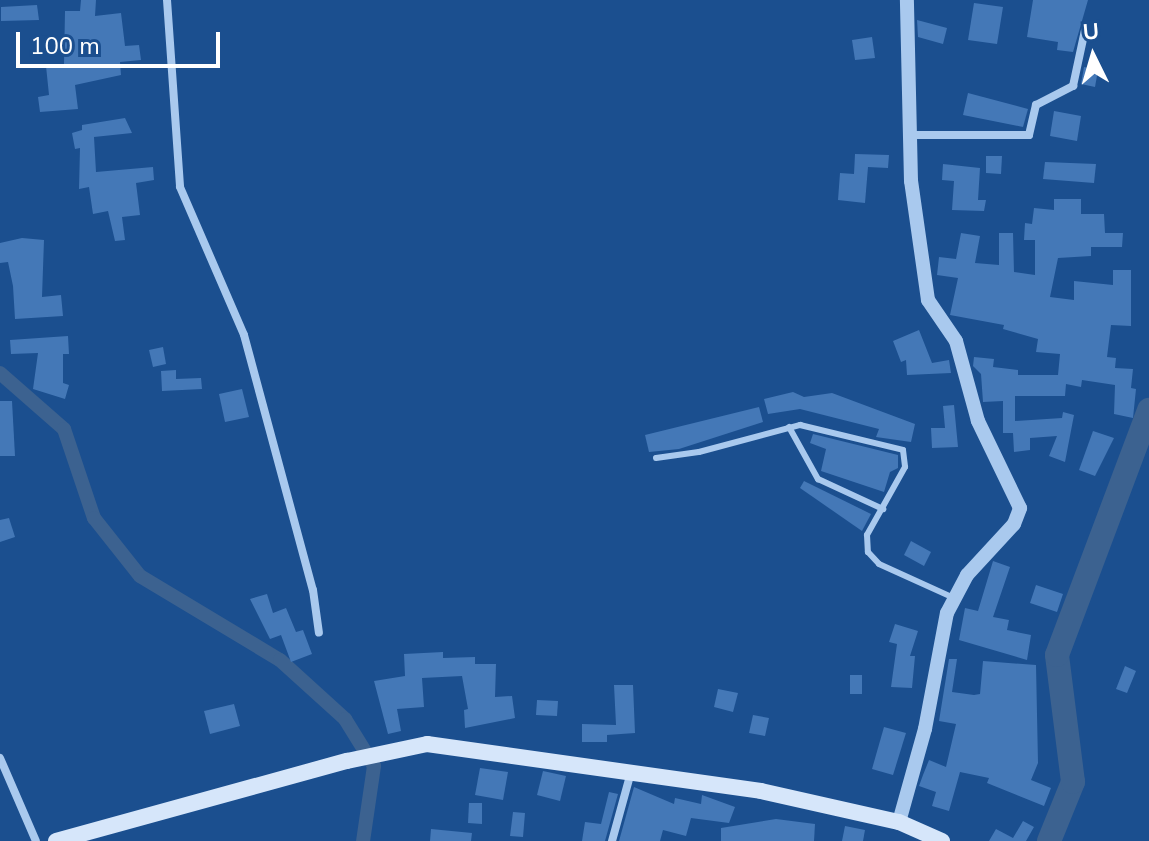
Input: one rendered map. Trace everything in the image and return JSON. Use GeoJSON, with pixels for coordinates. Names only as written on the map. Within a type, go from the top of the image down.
{"type":"FeatureCollection","features":[{"type":"Feature","properties":{"kind":"main road"},"geometry":{"type":"LineString","coordinates":[[56,841],[347,761],[427,744],[761,791],[942,841]]}},
{"type":"Feature","properties":{"kind":"street"},"geometry":{"type":"LineString","coordinates":[[167,0],[180,187],[244,335],[305,560],[319,633]]}},
{"type":"Feature","properties":{"kind":"street"},"geometry":{"type":"LineString","coordinates":[[904,829],[942,629],[954,598],[980,559],[1014,524],[1020,504],[978,421],[956,341],[928,300],[911,181],[907,0]]}},
{"type":"Feature","properties":{"kind":"street"},"geometry":{"type":"LineString","coordinates":[[911,135],[1029,135],[1036,105],[1073,86],[1085,30]]}},
{"type":"Feature","properties":{"kind":"street"},"geometry":{"type":"LineString","coordinates":[[0,758],[36,841]]}},
{"type":"Feature","properties":{"kind":"street"},"geometry":{"type":"LineString","coordinates":[[612,841],[631,771]]}},
{"type":"Feature","properties":{"kind":"lane"},"geometry":{"type":"LineString","coordinates":[[789,427],[818,479],[883,509]]}},
{"type":"Feature","properties":{"kind":"lane"},"geometry":{"type":"LineString","coordinates":[[656,458],[699,452],[789,427],[816,427],[903,450],[905,467],[866,540],[873,559],[954,598]]}},
{"type":"Feature","properties":{"kind":"building"},"geometry":{"type":"Polygon","coordinates":[[[81,0],[96,0],[95,16],[121,13],[125,46],[139,45],[141,60],[120,62],[121,75],[75,85],[78,109],[40,112],[38,97],[49,95],[46,66],[64,64],[65,11],[80,11],[81,0]]]}},
{"type":"Feature","properties":{"kind":"building"},"geometry":{"type":"Polygon","coordinates":[[[1033,0],[1088,0],[1073,52],[1057,50],[1058,42],[1027,37],[1033,0]]]}},
{"type":"Feature","properties":{"kind":"building"},"geometry":{"type":"Polygon","coordinates":[[[974,3],[1003,7],[997,44],[968,40],[974,3]]]}},
{"type":"Feature","properties":{"kind":"building"},"geometry":{"type":"Polygon","coordinates":[[[37,5],[39,20],[1,21],[1,7],[37,5]]]}},
{"type":"Feature","properties":{"kind":"building"},"geometry":{"type":"Polygon","coordinates":[[[917,20],[947,28],[943,44],[918,37],[917,20]]]}},
{"type":"Feature","properties":{"kind":"building"},"geometry":{"type":"Polygon","coordinates":[[[872,37],[875,58],[855,60],[852,40],[872,37]]]}},
{"type":"Feature","properties":{"kind":"building"},"geometry":{"type":"Polygon","coordinates":[[[1084,67],[1098,70],[1095,87],[1081,84],[1084,67]]]}},
{"type":"Feature","properties":{"kind":"building"},"geometry":{"type":"Polygon","coordinates":[[[968,93],[1028,109],[1023,127],[963,115],[968,93]]]}},
{"type":"Feature","properties":{"kind":"building"},"geometry":{"type":"Polygon","coordinates":[[[1054,111],[1081,116],[1077,141],[1050,136],[1054,111]]]}},
{"type":"Feature","properties":{"kind":"building"},"geometry":{"type":"Polygon","coordinates":[[[125,118],[132,133],[94,137],[96,172],[153,167],[154,180],[136,183],[140,215],[122,217],[125,240],[115,241],[108,211],[93,214],[89,187],[79,189],[80,148],[75,149],[72,133],[82,130],[82,125],[125,118]]]}},
{"type":"Feature","properties":{"kind":"building"},"geometry":{"type":"Polygon","coordinates":[[[855,154],[889,155],[888,168],[868,167],[865,203],[838,200],[840,173],[854,174],[855,154]]]}},
{"type":"Feature","properties":{"kind":"building"},"geometry":{"type":"Polygon","coordinates":[[[986,156],[1002,156],[1001,174],[986,173],[986,156]]]}},
{"type":"Feature","properties":{"kind":"building"},"geometry":{"type":"Polygon","coordinates":[[[1045,162],[1096,164],[1094,183],[1043,179],[1045,162]]]}},
{"type":"Feature","properties":{"kind":"building"},"geometry":{"type":"Polygon","coordinates":[[[943,164],[980,168],[978,200],[986,200],[984,211],[952,210],[954,181],[942,180],[943,164]]]}},
{"type":"Feature","properties":{"kind":"building"},"geometry":{"type":"Polygon","coordinates":[[[1054,199],[1081,199],[1081,214],[1104,214],[1105,233],[1123,233],[1122,247],[1091,247],[1091,256],[1058,258],[1050,297],[1074,300],[1074,281],[1113,285],[1113,270],[1131,270],[1131,326],[1111,325],[1107,357],[1116,358],[1115,368],[1133,369],[1131,388],[1136,389],[1133,418],[1114,414],[1115,385],[1082,380],[1081,387],[1066,384],[1065,396],[1015,396],[1015,421],[1062,418],[1063,412],[1074,415],[1065,462],[1049,456],[1057,436],[1030,438],[1030,450],[1014,452],[1013,433],[1003,433],[1003,401],[983,402],[981,374],[973,366],[974,357],[994,359],[993,367],[1018,370],[1018,375],[1058,375],[1060,354],[1036,352],[1038,339],[1003,329],[1004,325],[950,315],[958,278],[937,275],[939,257],[956,259],[961,233],[980,236],[975,263],[999,265],[999,233],[1013,233],[1014,272],[1035,275],[1035,240],[1024,240],[1025,223],[1032,224],[1034,208],[1054,210],[1054,199]]]}},
{"type":"Feature","properties":{"kind":"building"},"geometry":{"type":"Polygon","coordinates":[[[22,238],[44,240],[42,297],[61,295],[63,316],[15,319],[13,286],[8,262],[0,263],[0,243],[22,238]]]}},
{"type":"Feature","properties":{"kind":"building"},"geometry":{"type":"Polygon","coordinates":[[[919,330],[932,363],[949,360],[951,373],[907,375],[906,360],[901,362],[893,341],[919,330]]]}},
{"type":"Feature","properties":{"kind":"building"},"geometry":{"type":"Polygon","coordinates":[[[68,336],[69,354],[63,354],[63,383],[69,385],[65,399],[33,389],[38,353],[11,354],[10,340],[68,336]]]}},
{"type":"Feature","properties":{"kind":"building"},"geometry":{"type":"Polygon","coordinates":[[[163,347],[166,364],[153,367],[149,350],[163,347]]]}},
{"type":"Feature","properties":{"kind":"building"},"geometry":{"type":"Polygon","coordinates":[[[176,370],[176,379],[201,378],[202,389],[162,391],[161,371],[176,370]]]}},
{"type":"Feature","properties":{"kind":"building"},"geometry":{"type":"Polygon","coordinates":[[[242,389],[249,417],[225,422],[219,394],[242,389]]]}},
{"type":"Feature","properties":{"kind":"building"},"geometry":{"type":"Polygon","coordinates":[[[793,392],[804,397],[832,393],[915,424],[911,442],[876,437],[879,429],[800,409],[768,414],[764,399],[793,392]]]}},
{"type":"Feature","properties":{"kind":"building"},"geometry":{"type":"Polygon","coordinates":[[[0,401],[12,401],[15,456],[0,456],[0,401]]]}},
{"type":"Feature","properties":{"kind":"building"},"geometry":{"type":"Polygon","coordinates":[[[954,405],[958,447],[932,448],[931,428],[945,428],[943,406],[954,405]]]}},
{"type":"Feature","properties":{"kind":"building"},"geometry":{"type":"Polygon","coordinates":[[[759,407],[763,422],[679,449],[649,452],[645,435],[759,407]]]}},
{"type":"Feature","properties":{"kind":"building"},"geometry":{"type":"Polygon","coordinates":[[[1093,431],[1114,438],[1095,476],[1079,470],[1093,431]]]}},
{"type":"Feature","properties":{"kind":"building"},"geometry":{"type":"Polygon","coordinates":[[[813,434],[898,455],[898,468],[890,472],[884,492],[821,471],[826,449],[810,443],[813,434]]]}},
{"type":"Feature","properties":{"kind":"building"},"geometry":{"type":"Polygon","coordinates":[[[804,481],[871,514],[862,531],[800,488],[804,481]]]}},
{"type":"Feature","properties":{"kind":"building"},"geometry":{"type":"Polygon","coordinates":[[[9,518],[15,537],[0,542],[0,520],[9,518]]]}},
{"type":"Feature","properties":{"kind":"building"},"geometry":{"type":"Polygon","coordinates":[[[911,541],[931,552],[924,566],[904,555],[911,541]]]}},
{"type":"Feature","properties":{"kind":"building"},"geometry":{"type":"Polygon","coordinates":[[[993,561],[1010,567],[993,617],[1009,620],[1007,630],[1031,635],[1027,660],[959,640],[965,608],[978,611],[993,561]]]}},
{"type":"Feature","properties":{"kind":"building"},"geometry":{"type":"Polygon","coordinates":[[[1036,585],[1063,594],[1057,612],[1030,603],[1036,585]]]}},
{"type":"Feature","properties":{"kind":"building"},"geometry":{"type":"Polygon","coordinates":[[[267,594],[273,613],[286,608],[296,632],[303,630],[312,654],[291,662],[281,635],[270,639],[250,599],[267,594]]]}},
{"type":"Feature","properties":{"kind":"building"},"geometry":{"type":"Polygon","coordinates":[[[895,624],[918,631],[910,656],[915,656],[912,688],[891,687],[897,644],[889,642],[895,624]]]}},
{"type":"Feature","properties":{"kind":"building"},"geometry":{"type":"Polygon","coordinates":[[[443,652],[443,658],[475,657],[475,664],[496,664],[495,697],[512,696],[515,718],[465,728],[464,710],[468,709],[462,676],[422,678],[424,707],[397,709],[401,731],[388,734],[374,681],[405,676],[404,654],[443,652]]]}},
{"type":"Feature","properties":{"kind":"building"},"geometry":{"type":"Polygon","coordinates":[[[949,659],[957,659],[952,692],[974,695],[980,694],[983,661],[1036,665],[1038,763],[1031,780],[1051,788],[1044,806],[987,783],[989,778],[960,772],[949,811],[932,806],[936,792],[919,786],[929,760],[946,767],[956,724],[939,721],[949,659]]]}},
{"type":"Feature","properties":{"kind":"building"},"geometry":{"type":"Polygon","coordinates":[[[1125,666],[1136,671],[1127,693],[1116,689],[1125,666]]]}},
{"type":"Feature","properties":{"kind":"building"},"geometry":{"type":"Polygon","coordinates":[[[850,675],[862,675],[862,694],[850,694],[850,675]]]}},
{"type":"Feature","properties":{"kind":"building"},"geometry":{"type":"Polygon","coordinates":[[[614,685],[633,685],[635,733],[607,735],[607,742],[582,742],[582,724],[616,725],[614,685]]]}},
{"type":"Feature","properties":{"kind":"building"},"geometry":{"type":"Polygon","coordinates":[[[718,689],[738,693],[733,712],[714,707],[718,689]]]}},
{"type":"Feature","properties":{"kind":"building"},"geometry":{"type":"Polygon","coordinates":[[[537,700],[558,701],[557,716],[536,715],[537,700]]]}},
{"type":"Feature","properties":{"kind":"building"},"geometry":{"type":"Polygon","coordinates":[[[234,704],[240,726],[210,734],[204,711],[234,704]]]}},
{"type":"Feature","properties":{"kind":"building"},"geometry":{"type":"Polygon","coordinates":[[[753,715],[769,718],[765,736],[749,733],[753,715]]]}},
{"type":"Feature","properties":{"kind":"building"},"geometry":{"type":"Polygon","coordinates":[[[884,727],[906,733],[893,775],[872,769],[884,727]]]}},
{"type":"Feature","properties":{"kind":"building"},"geometry":{"type":"Polygon","coordinates":[[[480,768],[508,772],[503,800],[475,795],[480,768]]]}},
{"type":"Feature","properties":{"kind":"building"},"geometry":{"type":"Polygon","coordinates":[[[543,771],[566,776],[560,801],[537,795],[543,771]]]}},
{"type":"Feature","properties":{"kind":"building"},"geometry":{"type":"Polygon","coordinates":[[[634,787],[674,804],[675,798],[701,804],[702,795],[735,807],[729,823],[691,818],[686,836],[663,830],[660,841],[619,841],[634,787]]]}},
{"type":"Feature","properties":{"kind":"building"},"geometry":{"type":"Polygon","coordinates":[[[609,792],[618,794],[605,841],[582,841],[585,822],[601,824],[609,792]]]}},
{"type":"Feature","properties":{"kind":"building"},"geometry":{"type":"Polygon","coordinates":[[[469,803],[482,803],[482,824],[468,823],[469,803]]]}},
{"type":"Feature","properties":{"kind":"building"},"geometry":{"type":"Polygon","coordinates":[[[513,812],[525,813],[523,837],[510,836],[513,812]]]}},
{"type":"Feature","properties":{"kind":"building"},"geometry":{"type":"Polygon","coordinates":[[[776,819],[815,824],[814,841],[721,841],[721,828],[776,819]]]}},
{"type":"Feature","properties":{"kind":"building"},"geometry":{"type":"Polygon","coordinates":[[[1023,821],[1034,827],[1026,841],[989,841],[996,829],[1013,838],[1023,821]]]}},
{"type":"Feature","properties":{"kind":"building"},"geometry":{"type":"Polygon","coordinates":[[[845,826],[865,830],[863,841],[842,841],[845,826]]]}},
{"type":"Feature","properties":{"kind":"building"},"geometry":{"type":"Polygon","coordinates":[[[431,829],[472,833],[471,841],[430,841],[431,829]]]}},
{"type":"Feature","properties":{"kind":"waterway"},"geometry":{"type":"LineString","coordinates":[[0,373],[64,429],[94,518],[140,576],[280,660],[345,719],[374,766],[363,841]]}},
{"type":"Feature","properties":{"kind":"waterway"},"geometry":{"type":"LineString","coordinates":[[1049,841],[1073,782],[1057,655],[1149,410]]}}]}
